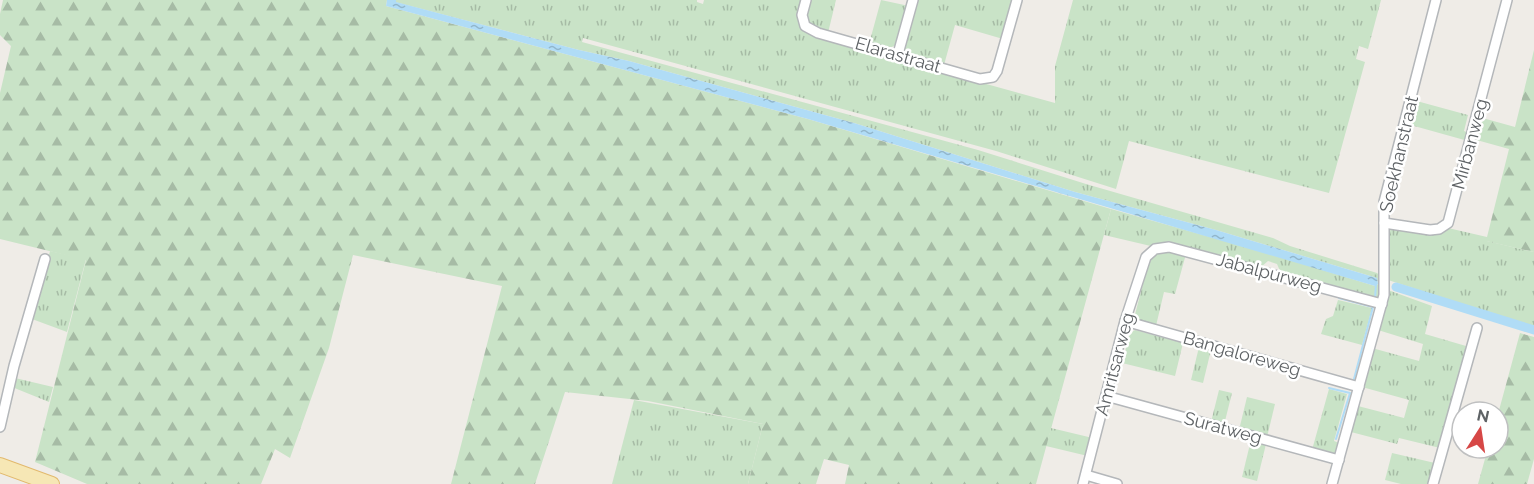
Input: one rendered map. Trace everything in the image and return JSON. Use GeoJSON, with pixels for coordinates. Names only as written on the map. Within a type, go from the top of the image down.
{"type":"FeatureCollection","features":[{"type":"Feature","properties":{"kind":"main road"},"geometry":{"type":"LineString","coordinates":[[0,465],[52,484]]}},
{"type":"Feature","properties":{"kind":"street","name":"Elarastraat"},"geometry":{"type":"LineString","coordinates":[[806,0],[802,15],[805,26],[818,33],[980,79],[993,77],[997,71],[1017,0]]}},
{"type":"Feature","properties":{"kind":"street"},"geometry":{"type":"LineString","coordinates":[[898,54],[913,0]]}},
{"type":"Feature","properties":{"kind":"street","name":"Soekhanstraat"},"geometry":{"type":"LineString","coordinates":[[1332,484],[1383,300],[1384,202],[1436,0]]}},
{"type":"Feature","properties":{"kind":"street","name":"Mirbanweg"},"geometry":{"type":"LineString","coordinates":[[1384,223],[1439,230],[1448,222],[1507,0]]}},
{"type":"Feature","properties":{"kind":"street","name":"Jabalpurweg"},"geometry":{"type":"LineString","coordinates":[[1155,249],[1169,247],[1383,300]]}},
{"type":"Feature","properties":{"kind":"street","name":"Amritsarweg"},"geometry":{"type":"LineString","coordinates":[[1084,480],[1125,321],[1146,257],[1155,249]]}},
{"type":"Feature","properties":{"kind":"street"},"geometry":{"type":"LineString","coordinates":[[0,427],[14,366],[45,259]]}},
{"type":"Feature","properties":{"kind":"street","name":"Bangaloreweg"},"geometry":{"type":"LineString","coordinates":[[1125,321],[1359,387]]}},
{"type":"Feature","properties":{"kind":"street"},"geometry":{"type":"LineString","coordinates":[[1433,484],[1478,327]]}},
{"type":"Feature","properties":{"kind":"street","name":"Suratweg"},"geometry":{"type":"LineString","coordinates":[[1106,396],[1339,460]]}},
{"type":"Feature","properties":{"kind":"street"},"geometry":{"type":"LineString","coordinates":[[1084,480],[1117,484]]}},
{"type":"Feature","properties":{"kind":"green space"},"geometry":{"type":"Polygon","coordinates":[[[3,0],[387,0],[386,6],[808,119],[1111,209],[1036,484],[845,484],[849,465],[824,459],[816,484],[748,484],[763,424],[648,401],[565,392],[535,484],[451,484],[502,286],[353,255],[329,348],[290,458],[275,449],[261,484],[87,484],[35,462],[86,260],[0,239],[0,93],[11,46],[0,35],[3,0]]]}},
{"type":"Feature","properties":{"kind":"green space"},"geometry":{"type":"Polygon","coordinates":[[[396,0],[697,0],[703,4],[704,0],[803,0],[801,27],[961,77],[1055,103],[1055,66],[1073,0],[1381,0],[1368,49],[1359,46],[1356,59],[1365,62],[1329,193],[1129,141],[1116,189],[996,151],[583,38],[582,42],[978,150],[1273,238],[1290,246],[1377,273],[1382,281],[1379,298],[1377,300],[1280,271],[1277,264],[1268,261],[1261,267],[1104,235],[1111,209],[1375,286],[1378,284],[1377,278],[1216,230],[1075,192],[854,123],[629,61],[395,2],[396,0]]]}},
{"type":"Feature","properties":{"kind":"green space"},"geometry":{"type":"Polygon","coordinates":[[[809,0],[836,0],[828,33],[808,25],[805,19],[809,0]]]}},
{"type":"Feature","properties":{"kind":"green space"},"geometry":{"type":"Polygon","coordinates":[[[881,0],[909,6],[897,45],[886,49],[869,44],[881,0]]]}},
{"type":"Feature","properties":{"kind":"green space"},"geometry":{"type":"Polygon","coordinates":[[[915,0],[1014,0],[1003,39],[955,25],[944,65],[906,54],[903,49],[915,0]]]}},
{"type":"Feature","properties":{"kind":"green space"},"geometry":{"type":"Polygon","coordinates":[[[1534,50],[1534,252],[1486,241],[1509,149],[1473,139],[1479,117],[1515,127],[1534,50]]]}},
{"type":"Feature","properties":{"kind":"green space"},"geometry":{"type":"Polygon","coordinates":[[[1413,100],[1468,115],[1464,131],[1469,133],[1468,141],[1407,124],[1413,100]]]}},
{"type":"Feature","properties":{"kind":"green space"},"geometry":{"type":"Polygon","coordinates":[[[1448,228],[1487,237],[1487,241],[1534,252],[1534,327],[1388,280],[1391,229],[1448,228]]]}},
{"type":"Feature","properties":{"kind":"green space"},"geometry":{"type":"Polygon","coordinates":[[[1165,249],[1186,254],[1175,294],[1164,292],[1155,330],[1133,322],[1149,261],[1155,252],[1165,249]]]}},
{"type":"Feature","properties":{"kind":"green space"},"geometry":{"type":"Polygon","coordinates":[[[50,251],[86,259],[67,332],[32,319],[50,251]]]}},
{"type":"Feature","properties":{"kind":"green space"},"geometry":{"type":"Polygon","coordinates":[[[1388,290],[1432,306],[1425,334],[1466,346],[1452,400],[1450,400],[1440,448],[1399,438],[1397,444],[1351,432],[1358,406],[1404,418],[1409,400],[1362,387],[1372,348],[1419,361],[1423,344],[1378,330],[1388,290]]]}},
{"type":"Feature","properties":{"kind":"green space"},"geometry":{"type":"Polygon","coordinates":[[[1338,300],[1372,308],[1362,345],[1321,334],[1326,319],[1333,316],[1338,300]]]}},
{"type":"Feature","properties":{"kind":"green space"},"geometry":{"type":"Polygon","coordinates":[[[1135,330],[1183,343],[1175,376],[1122,363],[1130,333],[1135,330]]]}},
{"type":"Feature","properties":{"kind":"green space"},"geometry":{"type":"Polygon","coordinates":[[[1520,333],[1534,337],[1534,459],[1527,484],[1478,484],[1485,460],[1510,460],[1510,400],[1502,400],[1520,333]]]}},
{"type":"Feature","properties":{"kind":"green space"},"geometry":{"type":"Polygon","coordinates":[[[1199,347],[1211,350],[1203,383],[1191,380],[1199,347]]]}},
{"type":"Feature","properties":{"kind":"green space"},"geometry":{"type":"Polygon","coordinates":[[[15,378],[53,387],[49,402],[12,387],[15,378]]]}},
{"type":"Feature","properties":{"kind":"green space"},"geometry":{"type":"Polygon","coordinates":[[[1329,389],[1347,394],[1334,441],[1339,443],[1336,455],[1312,450],[1329,389]]]}},
{"type":"Feature","properties":{"kind":"green space"},"geometry":{"type":"Polygon","coordinates":[[[1219,390],[1232,393],[1224,425],[1211,422],[1219,390]]]}},
{"type":"Feature","properties":{"kind":"green space"},"geometry":{"type":"Polygon","coordinates":[[[1247,397],[1275,404],[1267,437],[1239,430],[1247,397]]]}},
{"type":"Feature","properties":{"kind":"green space"},"geometry":{"type":"Polygon","coordinates":[[[634,400],[763,424],[748,484],[612,484],[634,400]]]}},
{"type":"Feature","properties":{"kind":"green space"},"geometry":{"type":"Polygon","coordinates":[[[1051,428],[1097,439],[1092,457],[1046,446],[1051,428]]]}},
{"type":"Feature","properties":{"kind":"green space"},"geometry":{"type":"Polygon","coordinates":[[[1251,440],[1266,444],[1257,481],[1242,477],[1251,440]]]}},
{"type":"Feature","properties":{"kind":"green space"},"geometry":{"type":"Polygon","coordinates":[[[1392,453],[1435,463],[1430,484],[1401,484],[1385,480],[1392,453]]]}},
{"type":"Feature","properties":{"kind":"water"},"geometry":{"type":"Polygon","coordinates":[[[387,0],[396,0],[396,2],[579,50],[629,61],[854,123],[1075,192],[1216,230],[1377,278],[1378,284],[1375,286],[808,119],[386,6],[387,0]]]}},
{"type":"Feature","properties":{"kind":"waterway"},"geometry":{"type":"LineString","coordinates":[[1375,299],[1376,283]]}},
{"type":"Feature","properties":{"kind":"waterway"},"geometry":{"type":"LineString","coordinates":[[1396,287],[1534,330]]}},
{"type":"Feature","properties":{"kind":"waterway"},"geometry":{"type":"LineString","coordinates":[[1339,298],[1373,307],[1354,379]]}},
{"type":"Feature","properties":{"kind":"waterway"},"geometry":{"type":"LineString","coordinates":[[1329,388],[1350,393],[1336,439]]}}]}
